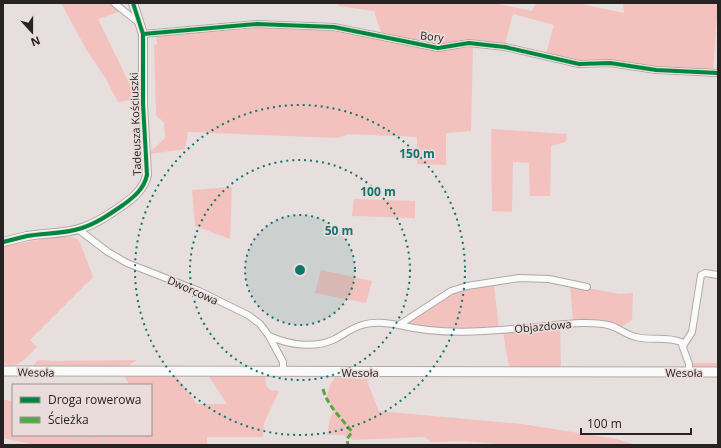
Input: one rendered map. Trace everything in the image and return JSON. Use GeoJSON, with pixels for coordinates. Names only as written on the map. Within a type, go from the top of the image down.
{"type":"FeatureCollection","features":[{"type":"Feature","properties":{"kind":"main road","name":"Wesoła"},"geometry":{"type":"LineString","coordinates":[[3,371],[718,372]]}},
{"type":"Feature","properties":{"kind":"street"},"geometry":{"type":"LineString","coordinates":[[114,3],[139,24]]}},
{"type":"Feature","properties":{"kind":"street","name":"Tadeusza Kościuszki"},"geometry":{"type":"LineString","coordinates":[[3,242],[28,236],[78,230],[99,221],[129,200],[141,190],[145,183],[147,175],[143,104],[143,34],[133,3]]}},
{"type":"Feature","properties":{"kind":"street","name":"Bory"},"geometry":{"type":"LineString","coordinates":[[143,34],[257,24],[334,26],[438,48],[469,43],[505,47],[579,64],[610,63],[656,70],[718,74]]}},
{"type":"Feature","properties":{"kind":"street","name":"Dworcowa"},"geometry":{"type":"LineString","coordinates":[[78,230],[108,252],[127,263],[199,291],[248,315],[260,324],[269,336],[283,362],[283,372]]}},
{"type":"Feature","properties":{"kind":"street"},"geometry":{"type":"LineString","coordinates":[[689,372],[689,364],[683,346],[692,332],[701,275],[705,273],[718,275]]}},
{"type":"Feature","properties":{"kind":"street"},"geometry":{"type":"LineString","coordinates":[[399,325],[451,291],[467,286],[519,278],[549,279],[587,286]]}},
{"type":"Feature","properties":{"kind":"street","name":"Objazdowa"},"geometry":{"type":"LineString","coordinates":[[269,336],[278,340],[307,345],[320,344],[363,325],[382,322],[420,330],[468,332],[593,323],[609,325],[636,337],[672,339],[681,342],[683,346]]}},
{"type":"Feature","properties":{"kind":"shaded area"},"geometry":{"type":"Polygon","coordinates":[[[61,3],[110,3],[121,11],[98,19],[134,93],[136,94],[137,92],[138,99],[118,102],[106,79],[86,49],[61,3]]]}},
{"type":"Feature","properties":{"kind":"shaded area"},"geometry":{"type":"Polygon","coordinates":[[[338,3],[494,3],[532,11],[536,3],[577,3],[624,13],[623,3],[718,3],[713,71],[608,64],[567,58],[546,53],[554,25],[513,14],[505,44],[476,40],[434,45],[415,42],[381,32],[374,11],[339,6],[338,3]]]}},
{"type":"Feature","properties":{"kind":"shaded area"},"geometry":{"type":"Polygon","coordinates":[[[258,28],[317,28],[440,51],[473,47],[471,131],[446,133],[446,165],[417,164],[417,137],[349,134],[338,138],[188,132],[185,149],[150,154],[152,150],[165,138],[164,122],[156,116],[154,45],[157,44],[156,36],[258,28]]]}},
{"type":"Feature","properties":{"kind":"shaded area"},"geometry":{"type":"Polygon","coordinates":[[[491,129],[567,134],[566,142],[551,146],[550,196],[530,196],[529,163],[513,162],[512,212],[492,211],[491,129]]]}},
{"type":"Feature","properties":{"kind":"shaded area"},"geometry":{"type":"Polygon","coordinates":[[[232,187],[230,239],[195,226],[192,190],[232,187]]]}},
{"type":"Feature","properties":{"kind":"shaded area"},"geometry":{"type":"Polygon","coordinates":[[[354,199],[415,201],[415,218],[352,216],[354,199]]]}},
{"type":"Feature","properties":{"kind":"shaded area"},"geometry":{"type":"Polygon","coordinates":[[[56,237],[72,237],[79,240],[93,277],[30,340],[37,347],[18,364],[8,365],[3,363],[3,246],[56,237]]]}},
{"type":"Feature","properties":{"kind":"shaded area"},"geometry":{"type":"Polygon","coordinates":[[[321,270],[372,281],[366,303],[315,293],[321,270]]]}},
{"type":"Feature","properties":{"kind":"shaded area"},"geometry":{"type":"Polygon","coordinates":[[[494,285],[499,328],[430,328],[407,324],[408,321],[450,294],[466,289],[494,285]]]}},
{"type":"Feature","properties":{"kind":"shaded area"},"geometry":{"type":"Polygon","coordinates":[[[570,285],[620,294],[633,293],[632,320],[621,327],[603,322],[573,322],[570,285]]]}},
{"type":"Feature","properties":{"kind":"shaded area"},"geometry":{"type":"Polygon","coordinates":[[[560,326],[561,368],[509,368],[503,332],[560,326]]]}},
{"type":"Feature","properties":{"kind":"shaded area"},"geometry":{"type":"Polygon","coordinates":[[[38,360],[137,360],[125,368],[35,368],[33,366],[38,360]]]}},
{"type":"Feature","properties":{"kind":"shaded area"},"geometry":{"type":"Polygon","coordinates":[[[692,363],[718,363],[718,368],[692,368],[692,363]]]}},
{"type":"Feature","properties":{"kind":"shaded area"},"geometry":{"type":"Polygon","coordinates":[[[127,372],[173,372],[197,404],[227,404],[206,372],[265,372],[266,386],[271,390],[279,391],[264,423],[263,437],[207,437],[207,445],[36,445],[3,438],[3,399],[12,402],[12,436],[152,436],[152,384],[128,384],[125,377],[127,372]]]}},
{"type":"Feature","properties":{"kind":"shaded area"},"geometry":{"type":"Polygon","coordinates":[[[335,377],[371,379],[367,381],[379,411],[522,424],[617,439],[636,445],[513,445],[462,441],[431,442],[425,437],[353,440],[343,435],[327,435],[330,419],[334,411],[327,396],[330,385],[335,377]]]}},
{"type":"Feature","properties":{"kind":"railway"},"geometry":{"type":"LineString","coordinates":[[3,422],[12,425]]}},
{"type":"Feature","properties":{"kind":"railway"},"geometry":{"type":"LineString","coordinates":[[66,436],[129,445]]}},
{"type":"Feature","properties":{"kind":"railway"},"geometry":{"type":"LineString","coordinates":[[357,445],[470,445]]}},
{"type":"Feature","properties":{"kind":"marked path"},"geometry":{"type":"LineString","coordinates":[[323,389],[331,407],[352,432],[347,439],[348,445]]}},
{"type":"Feature","properties":{"kind":"cycle path"},"geometry":{"type":"LineString","coordinates":[[3,242],[27,236],[75,230],[88,226],[127,202],[135,196],[144,184],[147,175],[143,104],[143,34],[133,3]]}},
{"type":"Feature","properties":{"kind":"cycle path"},"geometry":{"type":"LineString","coordinates":[[143,34],[257,24],[334,27],[438,48],[469,43],[505,47],[579,64],[610,63],[656,70],[718,73]]}}]}
